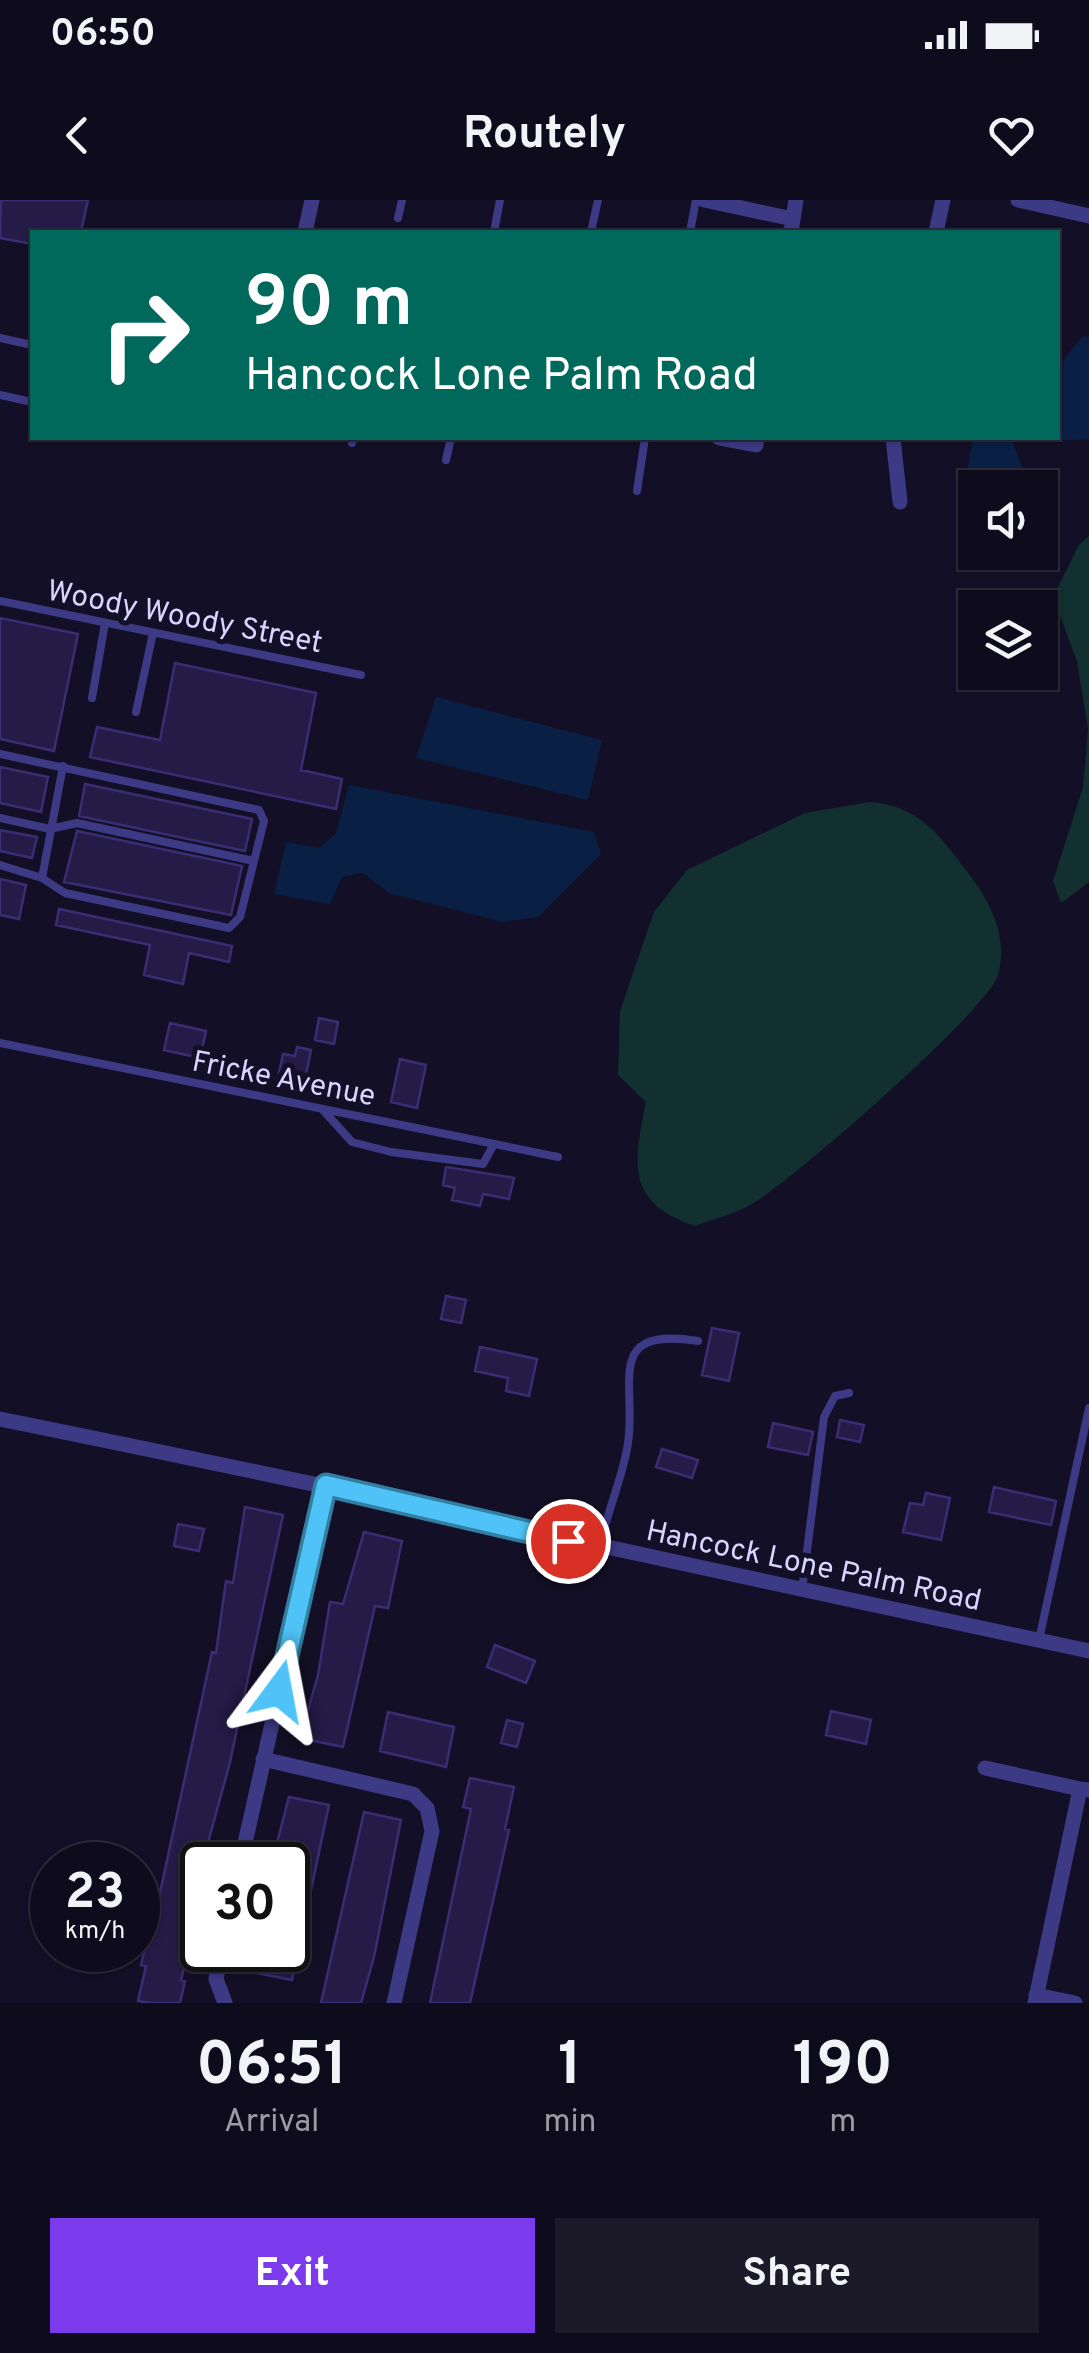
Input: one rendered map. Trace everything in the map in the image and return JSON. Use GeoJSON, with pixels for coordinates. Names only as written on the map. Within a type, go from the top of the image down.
{"type":"FeatureCollection","features":[{"type":"Feature","properties":{"kind":"street"},"geometry":{"type":"LineString","coordinates":[[305,230],[312,200]]}},
{"type":"Feature","properties":{"kind":"street"},"geometry":{"type":"LineString","coordinates":[[704,200],[792,226],[796,200]]}},
{"type":"Feature","properties":{"kind":"street"},"geometry":{"type":"LineString","coordinates":[[936,230],[943,200]]}},
{"type":"Feature","properties":{"kind":"street"},"geometry":{"type":"LineString","coordinates":[[1018,200],[1089,216]]}},
{"type":"Feature","properties":{"kind":"street"},"geometry":{"type":"LineString","coordinates":[[730,440],[756,445],[757,440]]}},
{"type":"Feature","properties":{"kind":"street"},"geometry":{"type":"LineString","coordinates":[[893,440],[900,502]]}},
{"type":"Feature","properties":{"kind":"street","name":"Hancock Lone Palm Road"},"geometry":{"type":"LineString","coordinates":[[0,1420],[326,1485],[600,1548],[1089,1651]]}},
{"type":"Feature","properties":{"kind":"street"},"geometry":{"type":"LineString","coordinates":[[245,1842],[326,1485]]}},
{"type":"Feature","properties":{"kind":"street"},"geometry":{"type":"LineString","coordinates":[[263,1759],[412,1794],[428,1808],[432,1831],[394,2003]]}},
{"type":"Feature","properties":{"kind":"street"},"geometry":{"type":"LineString","coordinates":[[984,1768],[1085,1789],[1036,1999],[1075,2003]]}},
{"type":"Feature","properties":{"kind":"street"},"geometry":{"type":"LineString","coordinates":[[217,1972],[225,2003]]}},
{"type":"Feature","properties":{"kind":"lane"},"geometry":{"type":"LineString","coordinates":[[398,218],[402,200]]}},
{"type":"Feature","properties":{"kind":"lane"},"geometry":{"type":"LineString","coordinates":[[494,230],[500,200]]}},
{"type":"Feature","properties":{"kind":"lane"},"geometry":{"type":"LineString","coordinates":[[591,230],[598,200]]}},
{"type":"Feature","properties":{"kind":"lane"},"geometry":{"type":"LineString","coordinates":[[690,230],[696,200]]}},
{"type":"Feature","properties":{"kind":"lane"},"geometry":{"type":"LineString","coordinates":[[0,338],[30,345]]}},
{"type":"Feature","properties":{"kind":"lane"},"geometry":{"type":"LineString","coordinates":[[0,395],[30,402]]}},
{"type":"Feature","properties":{"kind":"lane"},"geometry":{"type":"LineString","coordinates":[[446,460],[451,440]]}},
{"type":"Feature","properties":{"kind":"lane"},"geometry":{"type":"LineString","coordinates":[[637,491],[644,440]]}},
{"type":"Feature","properties":{"kind":"lane","name":"Woody Woody Street"},"geometry":{"type":"LineString","coordinates":[[0,602],[360,675]]}},
{"type":"Feature","properties":{"kind":"lane"},"geometry":{"type":"LineString","coordinates":[[92,698],[105,623]]}},
{"type":"Feature","properties":{"kind":"lane"},"geometry":{"type":"LineString","coordinates":[[136,712],[154,633]]}},
{"type":"Feature","properties":{"kind":"lane"},"geometry":{"type":"LineString","coordinates":[[0,754],[260,810],[264,821],[240,917],[229,928],[66,894],[42,878],[0,866]]}},
{"type":"Feature","properties":{"kind":"lane"},"geometry":{"type":"LineString","coordinates":[[42,878],[62,766]]}},
{"type":"Feature","properties":{"kind":"lane"},"geometry":{"type":"LineString","coordinates":[[0,818],[50,829],[77,823],[254,862]]}},
{"type":"Feature","properties":{"kind":"lane","name":"Fricke Avenue"},"geometry":{"type":"LineString","coordinates":[[0,1043],[558,1157]]}},
{"type":"Feature","properties":{"kind":"lane"},"geometry":{"type":"LineString","coordinates":[[322,1109],[352,1142],[391,1152],[483,1164],[494,1144]]}},
{"type":"Feature","properties":{"kind":"lane"},"geometry":{"type":"LineString","coordinates":[[600,1548],[628,1443],[630,1362],[640,1344],[654,1338],[698,1342]]}},
{"type":"Feature","properties":{"kind":"lane"},"geometry":{"type":"LineString","coordinates":[[802,1590],[824,1418],[835,1396],[849,1394]]}},
{"type":"Feature","properties":{"kind":"lane"},"geometry":{"type":"LineString","coordinates":[[1039,1640],[1089,1408]]}},
{"type":"Feature","properties":{"kind":"green space"},"geometry":{"type":"Polygon","coordinates":[[[1089,536],[1089,882],[1061,903],[1053,881],[1083,787],[1088,730],[1077,661],[1058,610],[1056,590],[1079,545],[1089,536]]]}},
{"type":"Feature","properties":{"kind":"green space"},"geometry":{"type":"Polygon","coordinates":[[[870,802],[914,815],[946,844],[974,881],[999,932],[998,975],[961,1023],[926,1057],[774,1189],[745,1208],[695,1226],[672,1216],[656,1205],[639,1178],[639,1143],[646,1102],[618,1075],[620,1011],[654,912],[687,870],[805,813],[870,802]]]}},
{"type":"Feature","properties":{"kind":"water"},"geometry":{"type":"Polygon","coordinates":[[[1083,336],[1089,338],[1089,439],[1051,441],[1060,440],[1063,360],[1083,336]]]}},
{"type":"Feature","properties":{"kind":"water"},"geometry":{"type":"Polygon","coordinates":[[[973,440],[1012,440],[1023,469],[967,470],[973,440]]]}},
{"type":"Feature","properties":{"kind":"water"},"geometry":{"type":"Polygon","coordinates":[[[436,697],[602,740],[588,800],[416,758],[436,697]]]}},
{"type":"Feature","properties":{"kind":"water"},"geometry":{"type":"Polygon","coordinates":[[[349,785],[594,832],[601,854],[538,917],[503,922],[389,893],[363,873],[342,877],[330,904],[274,894],[286,842],[320,848],[336,833],[349,785]]]}},
{"type":"Feature","properties":{"kind":"building"},"geometry":{"type":"Polygon","coordinates":[[[1,200],[88,200],[81,230],[30,230],[30,244],[0,238],[1,200]]]}},
{"type":"Feature","properties":{"kind":"building"},"geometry":{"type":"Polygon","coordinates":[[[0,618],[78,634],[54,751],[0,739],[0,618]]]}},
{"type":"Feature","properties":{"kind":"building"},"geometry":{"type":"Polygon","coordinates":[[[175,663],[316,693],[301,770],[342,779],[336,809],[90,757],[97,727],[160,740],[175,663]]]}},
{"type":"Feature","properties":{"kind":"building"},"geometry":{"type":"Polygon","coordinates":[[[0,767],[48,777],[41,812],[0,803],[0,767]]]}},
{"type":"Feature","properties":{"kind":"building"},"geometry":{"type":"Polygon","coordinates":[[[85,784],[252,819],[245,851],[79,816],[85,784]]]}},
{"type":"Feature","properties":{"kind":"building"},"geometry":{"type":"Polygon","coordinates":[[[0,830],[37,837],[32,858],[0,851],[0,830]]]}},
{"type":"Feature","properties":{"kind":"building"},"geometry":{"type":"Polygon","coordinates":[[[77,831],[242,866],[231,915],[64,882],[77,831]]]}},
{"type":"Feature","properties":{"kind":"building"},"geometry":{"type":"Polygon","coordinates":[[[0,879],[26,885],[19,919],[0,915],[0,879]]]}},
{"type":"Feature","properties":{"kind":"building"},"geometry":{"type":"Polygon","coordinates":[[[59,909],[232,946],[229,962],[189,953],[183,984],[144,975],[150,945],[56,925],[59,909]]]}},
{"type":"Feature","properties":{"kind":"building"},"geometry":{"type":"Polygon","coordinates":[[[319,1018],[338,1022],[334,1044],[315,1040],[319,1018]]]}},
{"type":"Feature","properties":{"kind":"building"},"geometry":{"type":"Polygon","coordinates":[[[170,1023],[206,1031],[200,1058],[164,1050],[170,1023]]]}},
{"type":"Feature","properties":{"kind":"building"},"geometry":{"type":"Polygon","coordinates":[[[297,1047],[311,1050],[305,1079],[279,1073],[283,1054],[295,1056],[297,1047]]]}},
{"type":"Feature","properties":{"kind":"building"},"geometry":{"type":"Polygon","coordinates":[[[400,1059],[426,1065],[417,1108],[391,1102],[400,1059]]]}},
{"type":"Feature","properties":{"kind":"building"},"geometry":{"type":"Polygon","coordinates":[[[446,1167],[514,1178],[509,1199],[483,1194],[480,1206],[452,1200],[455,1188],[443,1185],[446,1167]]]}},
{"type":"Feature","properties":{"kind":"building"},"geometry":{"type":"Polygon","coordinates":[[[446,1296],[466,1300],[461,1323],[441,1319],[446,1296]]]}},
{"type":"Feature","properties":{"kind":"building"},"geometry":{"type":"Polygon","coordinates":[[[712,1328],[739,1333],[729,1381],[702,1375],[712,1328]]]}},
{"type":"Feature","properties":{"kind":"building"},"geometry":{"type":"Polygon","coordinates":[[[480,1347],[537,1359],[529,1396],[506,1391],[508,1378],[475,1371],[480,1347]]]}},
{"type":"Feature","properties":{"kind":"building"},"geometry":{"type":"Polygon","coordinates":[[[840,1420],[864,1425],[860,1442],[837,1437],[840,1420]]]}},
{"type":"Feature","properties":{"kind":"building"},"geometry":{"type":"Polygon","coordinates":[[[773,1423],[813,1432],[808,1455],[768,1447],[773,1423]]]}},
{"type":"Feature","properties":{"kind":"building"},"geometry":{"type":"Polygon","coordinates":[[[662,1449],[698,1460],[692,1478],[656,1467],[662,1449]]]}},
{"type":"Feature","properties":{"kind":"building"},"geometry":{"type":"Polygon","coordinates":[[[994,1487],[1056,1501],[1051,1525],[989,1512],[994,1487]]]}},
{"type":"Feature","properties":{"kind":"building"},"geometry":{"type":"Polygon","coordinates":[[[926,1493],[950,1498],[941,1540],[903,1532],[910,1503],[923,1505],[926,1493]]]}},
{"type":"Feature","properties":{"kind":"building"},"geometry":{"type":"Polygon","coordinates":[[[245,1507],[283,1515],[230,1762],[208,1842],[180,1842],[180,1972],[181,1980],[185,1981],[180,2003],[138,2001],[145,1972],[160,1972],[160,1893],[212,1652],[216,1653],[226,1581],[233,1583],[245,1507]]]}},
{"type":"Feature","properties":{"kind":"building"},"geometry":{"type":"Polygon","coordinates":[[[178,1524],[204,1529],[199,1551],[174,1546],[178,1524]]]}},
{"type":"Feature","properties":{"kind":"building"},"geometry":{"type":"Polygon","coordinates":[[[364,1532],[402,1541],[388,1608],[375,1606],[343,1747],[300,1738],[318,1675],[330,1602],[343,1604],[364,1532]]]}},
{"type":"Feature","properties":{"kind":"building"},"geometry":{"type":"Polygon","coordinates":[[[495,1645],[535,1661],[526,1683],[487,1667],[495,1645]]]}},
{"type":"Feature","properties":{"kind":"building"},"geometry":{"type":"Polygon","coordinates":[[[831,1711],[871,1720],[866,1744],[826,1735],[831,1711]]]}},
{"type":"Feature","properties":{"kind":"building"},"geometry":{"type":"Polygon","coordinates":[[[388,1712],[454,1727],[446,1767],[380,1751],[388,1712]]]}},
{"type":"Feature","properties":{"kind":"building"},"geometry":{"type":"Polygon","coordinates":[[[507,1720],[523,1724],[517,1747],[501,1743],[507,1720]]]}},
{"type":"Feature","properties":{"kind":"building"},"geometry":{"type":"Polygon","coordinates":[[[470,1778],[514,1787],[505,1829],[509,1830],[470,2003],[430,2003],[471,1809],[463,1807],[470,1778]]]}},
{"type":"Feature","properties":{"kind":"building"},"geometry":{"type":"Polygon","coordinates":[[[289,1797],[329,1805],[310,1895],[310,1842],[277,1842],[289,1797]]]}},
{"type":"Feature","properties":{"kind":"building"},"geometry":{"type":"Polygon","coordinates":[[[364,1812],[401,1820],[374,1957],[361,2003],[321,2003],[364,1812]]]}},
{"type":"Feature","properties":{"kind":"building"},"geometry":{"type":"Polygon","coordinates":[[[251,1972],[294,1972],[292,1980],[251,1972]]]}},
{"type":"Feature","properties":{"kind":"route"},"geometry":{"type":"LineString","coordinates":[[279,1691],[326,1485],[568,1541]]}}]}
